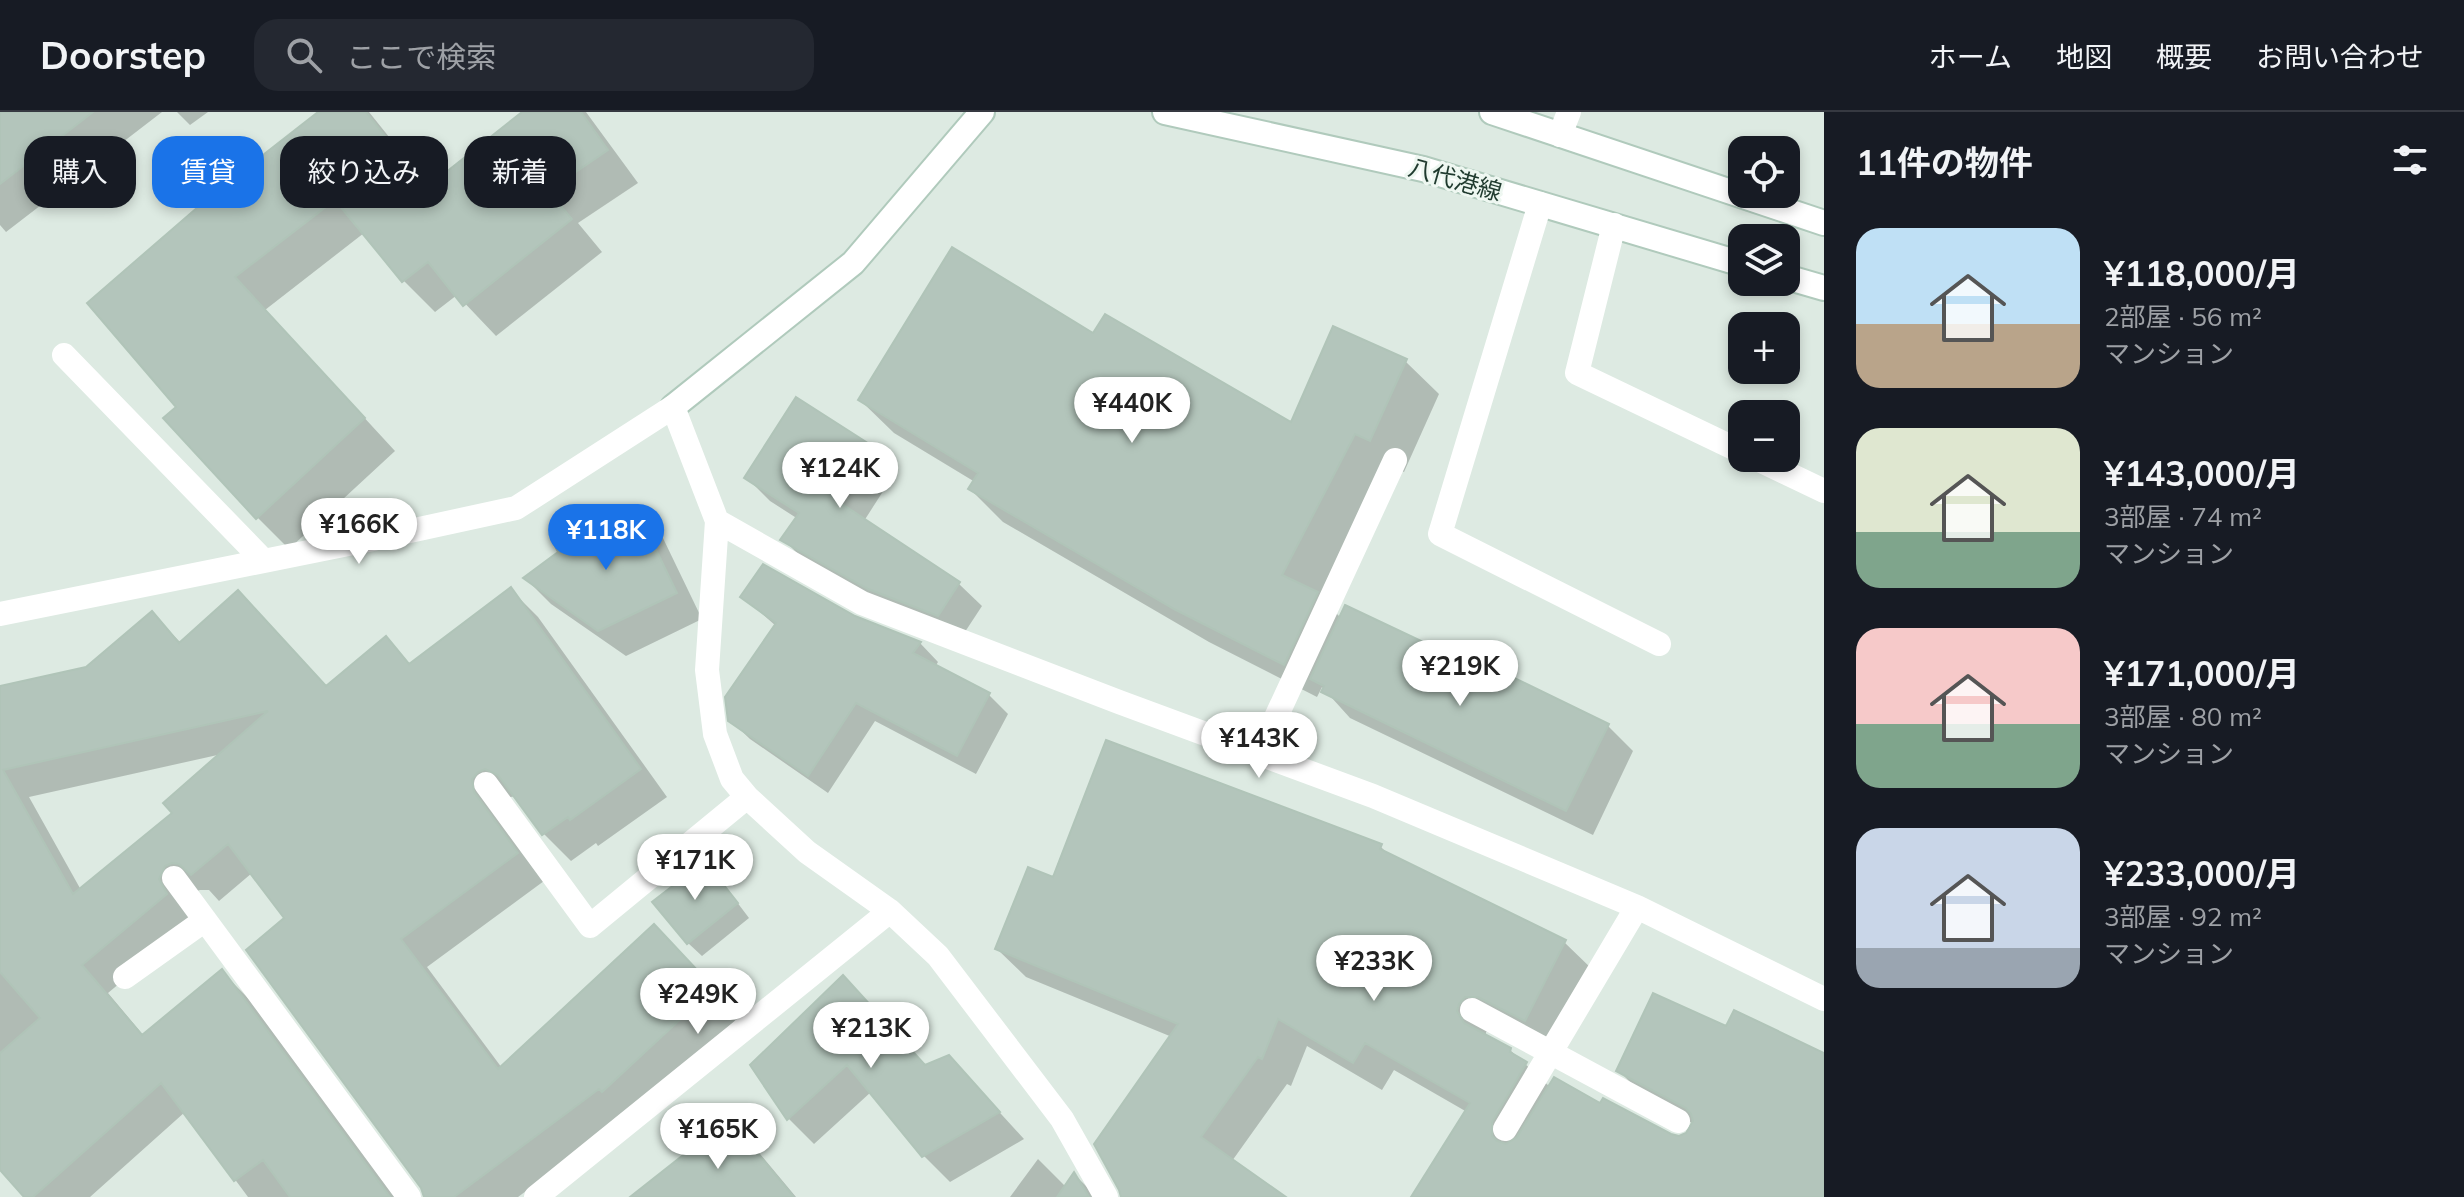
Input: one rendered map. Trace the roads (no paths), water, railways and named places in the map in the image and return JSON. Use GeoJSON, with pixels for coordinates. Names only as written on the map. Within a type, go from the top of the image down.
{"type":"FeatureCollection","features":[{"type":"Feature","properties":{"kind":"street"},"geometry":{"type":"LineString","coordinates":[[0,614],[516,508],[673,407],[853,263],[982,112]]}},
{"type":"Feature","properties":{"kind":"street","name":"八代港線"},"geometry":{"type":"LineString","coordinates":[[1165,112],[1423,169],[1728,260]]}},
{"type":"Feature","properties":{"kind":"street"},"geometry":{"type":"LineString","coordinates":[[1492,112],[1824,223]]}},
{"type":"Feature","properties":{"kind":"street"},"geometry":{"type":"LineString","coordinates":[[1560,135],[1569,112]]}},
{"type":"Feature","properties":{"kind":"street"},"geometry":{"type":"LineString","coordinates":[[1540,204],[1440,534],[1659,644]]}},
{"type":"Feature","properties":{"kind":"street"},"geometry":{"type":"LineString","coordinates":[[1614,225],[1577,373],[1728,445]]}},
{"type":"Feature","properties":{"kind":"street"},"geometry":{"type":"LineString","coordinates":[[1800,281],[1824,288]]}},
{"type":"Feature","properties":{"kind":"street"},"geometry":{"type":"LineString","coordinates":[[64,355],[263,560]]}},
{"type":"Feature","properties":{"kind":"street"},"geometry":{"type":"LineString","coordinates":[[673,407],[717,521],[707,670],[715,734],[732,779],[747,797],[807,852],[890,911],[938,956],[1062,1119],[1106,1197]]}},
{"type":"Feature","properties":{"kind":"street"},"geometry":{"type":"LineString","coordinates":[[1259,754],[1395,460]]}},
{"type":"Feature","properties":{"kind":"street"},"geometry":{"type":"LineString","coordinates":[[1784,472],[1824,491]]}},
{"type":"Feature","properties":{"kind":"street"},"geometry":{"type":"LineString","coordinates":[[717,521],[862,603],[1373,796],[1637,907],[1824,999]]}},
{"type":"Feature","properties":{"kind":"street"},"geometry":{"type":"LineString","coordinates":[[486,784],[590,926],[747,797]]}},
{"type":"Feature","properties":{"kind":"street"},"geometry":{"type":"LineString","coordinates":[[174,878],[409,1197]]}},
{"type":"Feature","properties":{"kind":"street"},"geometry":{"type":"LineString","coordinates":[[1505,1129],[1637,907]]}},
{"type":"Feature","properties":{"kind":"street"},"geometry":{"type":"LineString","coordinates":[[536,1197],[890,911]]}},
{"type":"Feature","properties":{"kind":"street"},"geometry":{"type":"LineString","coordinates":[[125,977],[205,920]]}},
{"type":"Feature","properties":{"kind":"street"},"geometry":{"type":"LineString","coordinates":[[1472,1010],[1678,1121]]}}]}
